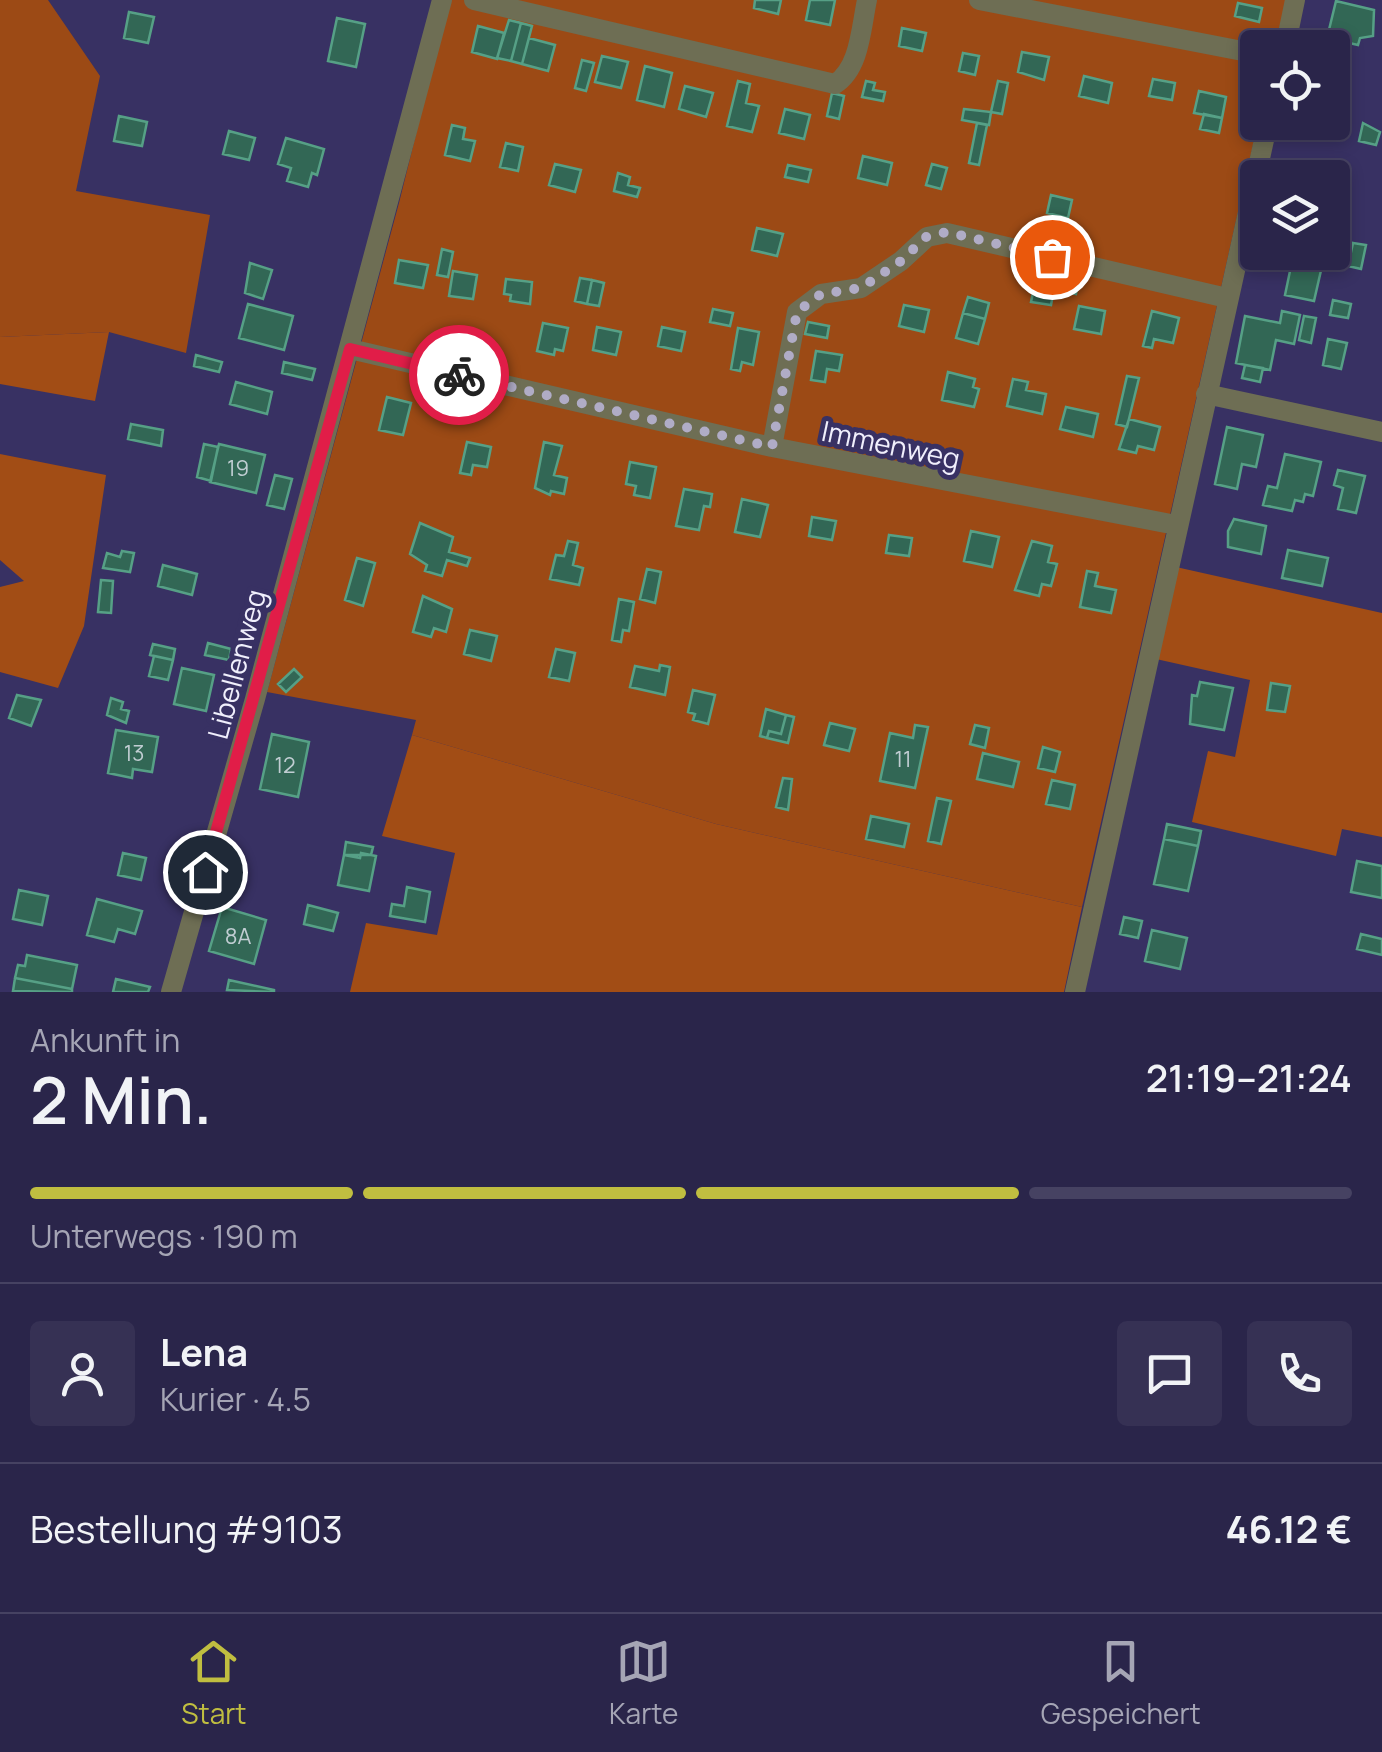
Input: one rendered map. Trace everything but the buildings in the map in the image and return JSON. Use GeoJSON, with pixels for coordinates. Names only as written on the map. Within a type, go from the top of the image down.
{"type":"FeatureCollection","features":[{"type":"Feature","properties":{"kind":"street","name":"Libellenweg"},"geometry":{"type":"LineString","coordinates":[[171,992],[350,349],[442,0]]}},
{"type":"Feature","properties":{"kind":"street"},"geometry":{"type":"LineString","coordinates":[[474,0],[834,84],[848,76],[867,0]]}},
{"type":"Feature","properties":{"kind":"street"},"geometry":{"type":"LineString","coordinates":[[979,0],[1240,51]]}},
{"type":"Feature","properties":{"kind":"street"},"geometry":{"type":"LineString","coordinates":[[1289,30],[1295,0]]}},
{"type":"Feature","properties":{"kind":"street"},"geometry":{"type":"LineString","coordinates":[[1075,992],[1264,140]]}},
{"type":"Feature","properties":{"kind":"street"},"geometry":{"type":"LineString","coordinates":[[350,349],[772,447],[797,312],[821,294],[861,288],[901,261],[926,237],[947,232],[1228,298]]}},
{"type":"Feature","properties":{"kind":"street"},"geometry":{"type":"LineString","coordinates":[[1206,394],[1382,432]]}},
{"type":"Feature","properties":{"kind":"street","name":"Immenweg"},"geometry":{"type":"LineString","coordinates":[[772,447],[1176,525]]}},
{"type":"Feature","properties":{"kind":"shaded area"},"geometry":{"type":"Polygon","coordinates":[[[0,0],[48,0],[100,76],[76,191],[210,215],[186,353],[109,332],[0,337],[0,0]]]}},
{"type":"Feature","properties":{"kind":"shaded area"},"geometry":{"type":"Polygon","coordinates":[[[449,0],[1286,0],[1279,30],[1240,30],[1240,140],[1254,140],[1250,160],[1240,160],[1240,203],[1082,907],[716,824],[412,735],[416,720],[267,692],[399,203],[449,0]]]}},
{"type":"Feature","properties":{"kind":"shaded area"},"geometry":{"type":"Polygon","coordinates":[[[109,332],[95,401],[0,384],[0,337],[109,332]]]}},
{"type":"Feature","properties":{"kind":"shaded area"},"geometry":{"type":"Polygon","coordinates":[[[0,454],[106,475],[84,626],[58,688],[0,672],[0,587],[24,581],[0,560],[0,454]]]}},
{"type":"Feature","properties":{"kind":"shaded area"},"geometry":{"type":"Polygon","coordinates":[[[1176,567],[1382,613],[1382,837],[1342,829],[1336,856],[1192,822],[1208,751],[1235,757],[1250,680],[1156,659],[1176,567]]]}},
{"type":"Feature","properties":{"kind":"shaded area"},"geometry":{"type":"Polygon","coordinates":[[[412,735],[716,824],[1082,907],[1064,992],[350,992],[366,923],[437,935],[455,853],[382,836],[412,735]]]}},
{"type":"Feature","properties":{"kind":"way so far"},"geometry":{"type":"LineString","coordinates":[[459,375],[772,447],[797,312],[821,294],[861,288],[901,261],[926,237],[947,232],[1052,257]]}},
{"type":"Feature","properties":{"kind":"route"},"geometry":{"type":"LineString","coordinates":[[205,872],[350,349],[459,375]]}}]}
